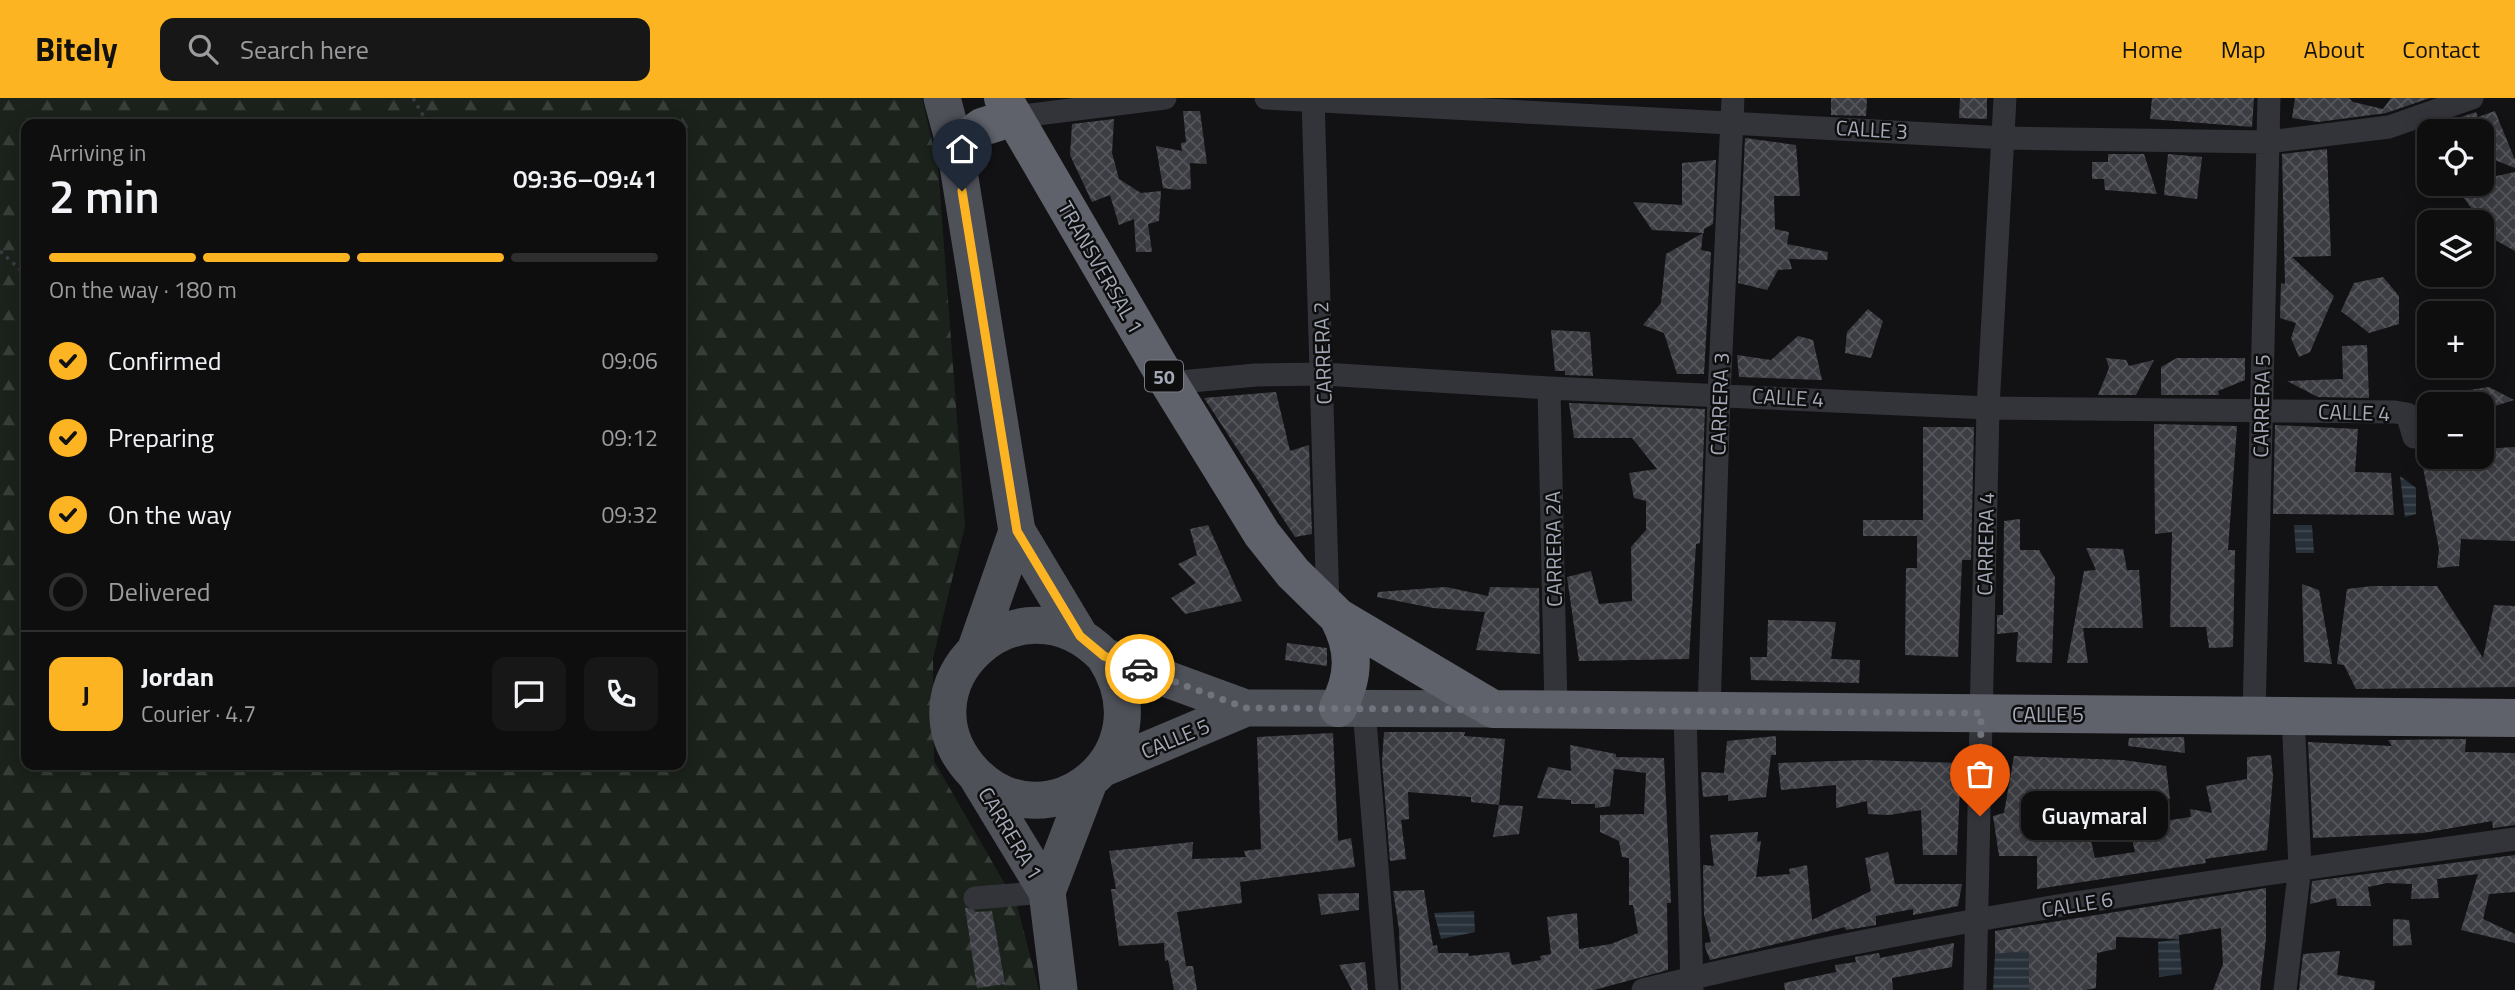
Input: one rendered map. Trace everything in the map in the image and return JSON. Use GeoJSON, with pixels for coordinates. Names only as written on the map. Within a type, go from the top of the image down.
{"type":"FeatureCollection","features":[{"type":"Feature","properties":{"kind":"highway"},"geometry":{"type":"LineString","coordinates":[[954,147],[1009,107]]}},
{"type":"Feature","properties":{"kind":"highway","name":"TRANSVERSAL 1"},"geometry":{"type":"LineString","coordinates":[[1009,107],[1169,383],[1262,534],[1293,573],[1333,613],[1347,634],[1352,672],[1351,708]]}},
{"type":"Feature","properties":{"kind":"highway","name":"TRANSVERSAL 1"},"geometry":{"type":"LineString","coordinates":[[1333,613],[1493,709]]}},
{"type":"Feature","properties":{"kind":"highway","name":"CALLE 5"},"geometry":{"type":"LineString","coordinates":[[1493,709],[2515,718]]}},
{"type":"Feature","properties":{"kind":"main road","name":"50"},"geometry":{"type":"LineString","coordinates":[[942,98],[954,147],[1017,531],[1092,646],[1122,692],[1125,712],[1119,742],[1096,775],[1061,795],[1031,799],[992,787],[976,775],[954,741],[949,711],[954,681],[963,663],[976,648],[1008,629],[1026,625],[1063,628],[1092,646]]}},
{"type":"Feature","properties":{"kind":"main road","name":"50"},"geometry":{"type":"LineString","coordinates":[[976,648],[1017,531]]}},
{"type":"Feature","properties":{"kind":"main road","name":"CALLE 5"},"geometry":{"type":"LineString","coordinates":[[1092,646],[1246,708],[1493,709]]}},
{"type":"Feature","properties":{"kind":"main road","name":"CALLE 5"},"geometry":{"type":"LineString","coordinates":[[1096,775],[1246,708]]}},
{"type":"Feature","properties":{"kind":"main road","name":"CARRERA 1"},"geometry":{"type":"LineString","coordinates":[[976,775],[1047,892],[1059,990]]}},
{"type":"Feature","properties":{"kind":"main road","name":"CARRERA 1"},"geometry":{"type":"LineString","coordinates":[[1047,892],[1096,775]]}},
{"type":"Feature","properties":{"kind":"street"},"geometry":{"type":"LineString","coordinates":[[1009,107],[1165,98]]}},
{"type":"Feature","properties":{"kind":"street","name":"CALLE 3"},"geometry":{"type":"LineString","coordinates":[[1266,98],[1734,109],[2005,138],[2268,142],[2389,127],[2473,98]]}},
{"type":"Feature","properties":{"kind":"street","name":"CARRERA 2"},"geometry":{"type":"LineString","coordinates":[[1313,98],[1333,613]]}},
{"type":"Feature","properties":{"kind":"street","name":"CARRERA 4"},"geometry":{"type":"LineString","coordinates":[[1975,990],[1979,919],[1988,408],[2005,138],[2005,98]]}},
{"type":"Feature","properties":{"kind":"street","name":"CARRERA 5"},"geometry":{"type":"LineString","coordinates":[[2254,715],[2269,98]]}},
{"type":"Feature","properties":{"kind":"street","name":"CARRERA 3"},"geometry":{"type":"LineString","coordinates":[[1692,984],[1697,711],[1719,394],[1734,109]]}},
{"type":"Feature","properties":{"kind":"street","name":"CALLE 4"},"geometry":{"type":"LineString","coordinates":[[1169,383],[1256,375],[1323,374],[1549,388],[1988,408],[2407,414],[2414,436]]}},
{"type":"Feature","properties":{"kind":"street","name":"CARRERA 2A"},"geometry":{"type":"LineString","coordinates":[[1549,388],[1556,710]]}},
{"type":"Feature","properties":{"kind":"street"},"geometry":{"type":"LineString","coordinates":[[1351,708],[1387,990]]}},
{"type":"Feature","properties":{"kind":"street"},"geometry":{"type":"LineString","coordinates":[[2285,990],[2300,867],[2293,716]]}},
{"type":"Feature","properties":{"kind":"street","name":"CALLE 6"},"geometry":{"type":"LineString","coordinates":[[1643,990],[1692,984],[1979,919],[2300,867],[2515,839]]}},
{"type":"Feature","properties":{"kind":"street"},"geometry":{"type":"LineString","coordinates":[[975,898],[1047,892]]}},
{"type":"Feature","properties":{"kind":"path"},"geometry":{"type":"LineString","coordinates":[[413,98],[425,119]]}},
{"type":"Feature","properties":{"kind":"path"},"geometry":{"type":"LineString","coordinates":[[0,251],[21,270]]}},
{"type":"Feature","properties":{"kind":"green space"},"geometry":{"type":"Polygon","coordinates":[[[0,98],[922,98],[938,166],[965,526],[933,658],[934,761],[1017,905],[1039,990],[0,990],[0,98]]]}},
{"type":"Feature","properties":{"kind":"shaded area"},"geometry":{"type":"Polygon","coordinates":[[[2400,476],[2416,488],[2416,514],[2405,517],[2400,476]]]}},
{"type":"Feature","properties":{"kind":"shaded area"},"geometry":{"type":"Polygon","coordinates":[[[2294,525],[2312,525],[2314,553],[2296,553],[2294,525]]]}},
{"type":"Feature","properties":{"kind":"shaded area"},"geometry":{"type":"Polygon","coordinates":[[[1474,911],[1475,932],[1441,939],[1434,913],[1474,911]]]}},
{"type":"Feature","properties":{"kind":"shaded area"},"geometry":{"type":"Polygon","coordinates":[[[2179,939],[2182,974],[2159,977],[2158,942],[2179,939]]]}},
{"type":"Feature","properties":{"kind":"shaded area"},"geometry":{"type":"Polygon","coordinates":[[[2029,951],[2029,990],[1993,990],[1995,954],[2029,951]]]}},
{"type":"Feature","properties":{"kind":"building"},"geometry":{"type":"Polygon","coordinates":[[[1831,98],[1867,98],[1866,116],[1831,115],[1831,98]]]}},
{"type":"Feature","properties":{"kind":"building"},"geometry":{"type":"Polygon","coordinates":[[[1960,98],[1987,98],[1987,119],[1959,118],[1960,98]]]}},
{"type":"Feature","properties":{"kind":"building"},"geometry":{"type":"Polygon","coordinates":[[[2152,98],[2254,98],[2252,127],[2150,119],[2152,98]]]}},
{"type":"Feature","properties":{"kind":"building"},"geometry":{"type":"Polygon","coordinates":[[[2295,98],[2349,98],[2353,102],[2383,109],[2391,98],[2430,98],[2386,113],[2318,122],[2292,118],[2295,98]]]}},
{"type":"Feature","properties":{"kind":"building"},"geometry":{"type":"Polygon","coordinates":[[[1183,111],[1200,111],[1207,164],[1190,163],[1191,189],[1163,188],[1156,146],[1182,151],[1181,143],[1186,142],[1183,111]]]}},
{"type":"Feature","properties":{"kind":"building"},"geometry":{"type":"Polygon","coordinates":[[[2495,111],[2515,160],[2515,168],[2494,160],[2494,119],[2455,119],[2476,112],[2478,117],[2495,111]]]}},
{"type":"Feature","properties":{"kind":"building"},"geometry":{"type":"Polygon","coordinates":[[[1114,119],[1112,153],[1119,179],[1141,193],[1161,191],[1159,221],[1148,224],[1152,252],[1136,252],[1134,219],[1119,225],[1110,195],[1092,202],[1070,155],[1072,124],[1114,119]]]}},
{"type":"Feature","properties":{"kind":"building"},"geometry":{"type":"Polygon","coordinates":[[[1745,138],[1796,145],[1800,196],[1774,196],[1775,229],[1789,232],[1787,244],[1828,252],[1827,260],[1789,259],[1792,269],[1778,270],[1767,290],[1738,283],[1745,138]]]}},
{"type":"Feature","properties":{"kind":"building"},"geometry":{"type":"Polygon","coordinates":[[[2327,149],[2331,256],[2292,257],[2334,296],[2310,352],[2299,357],[2291,338],[2296,323],[2280,318],[2281,283],[2285,284],[2282,154],[2327,149]]]}},
{"type":"Feature","properties":{"kind":"building"},"geometry":{"type":"Polygon","coordinates":[[[2108,154],[2144,154],[2157,194],[2105,190],[2104,179],[2092,179],[2092,162],[2108,162],[2108,154]]]}},
{"type":"Feature","properties":{"kind":"building"},"geometry":{"type":"Polygon","coordinates":[[[2168,154],[2202,157],[2197,199],[2164,195],[2168,154]]]}},
{"type":"Feature","properties":{"kind":"building"},"geometry":{"type":"Polygon","coordinates":[[[1716,160],[1713,224],[1704,229],[1704,233],[1652,230],[1633,202],[1682,205],[1682,163],[1716,160]]]}},
{"type":"Feature","properties":{"kind":"building"},"geometry":{"type":"Polygon","coordinates":[[[2515,172],[2515,251],[2494,239],[2494,210],[2473,210],[2462,196],[2494,196],[2494,176],[2515,172]]]}},
{"type":"Feature","properties":{"kind":"building"},"geometry":{"type":"Polygon","coordinates":[[[1703,233],[1701,250],[1711,252],[1704,374],[1677,374],[1664,333],[1643,325],[1661,303],[1666,254],[1703,233]]]}},
{"type":"Feature","properties":{"kind":"building"},"geometry":{"type":"Polygon","coordinates":[[[2383,277],[2399,296],[2399,324],[2369,333],[2341,311],[2354,283],[2383,277]]]}},
{"type":"Feature","properties":{"kind":"building"},"geometry":{"type":"Polygon","coordinates":[[[1868,309],[1883,321],[1871,358],[1845,353],[1847,332],[1868,309]]]}},
{"type":"Feature","properties":{"kind":"building"},"geometry":{"type":"Polygon","coordinates":[[[1551,330],[1590,332],[1593,376],[1565,375],[1565,371],[1555,371],[1551,330]]]}},
{"type":"Feature","properties":{"kind":"building"},"geometry":{"type":"Polygon","coordinates":[[[1798,336],[1813,340],[1822,380],[1739,377],[1737,355],[1771,360],[1798,336]]]}},
{"type":"Feature","properties":{"kind":"building"},"geometry":{"type":"Polygon","coordinates":[[[2367,345],[2369,398],[2318,397],[2287,381],[2343,379],[2342,346],[2367,345]]]}},
{"type":"Feature","properties":{"kind":"building"},"geometry":{"type":"Polygon","coordinates":[[[2106,358],[2126,360],[2129,366],[2154,360],[2136,395],[2098,395],[2109,368],[2106,358]]]}},
{"type":"Feature","properties":{"kind":"building"},"geometry":{"type":"Polygon","coordinates":[[[2177,358],[2245,358],[2245,380],[2218,391],[2219,395],[2161,395],[2161,367],[2177,358]]]}},
{"type":"Feature","properties":{"kind":"building"},"geometry":{"type":"Polygon","coordinates":[[[2489,387],[2514,400],[2494,406],[2494,392],[2456,392],[2489,387]]]}},
{"type":"Feature","properties":{"kind":"building"},"geometry":{"type":"Polygon","coordinates":[[[1276,392],[1290,451],[1309,445],[1312,534],[1295,537],[1204,398],[1276,392]]]}},
{"type":"Feature","properties":{"kind":"building"},"geometry":{"type":"Polygon","coordinates":[[[1569,403],[1705,409],[1700,543],[1696,544],[1689,659],[1579,661],[1567,577],[1591,571],[1599,604],[1632,601],[1631,547],[1646,530],[1646,501],[1634,498],[1629,473],[1657,469],[1632,438],[1574,438],[1569,403]]]}},
{"type":"Feature","properties":{"kind":"building"},"geometry":{"type":"Polygon","coordinates":[[[2154,424],[2237,426],[2228,550],[2235,550],[2233,647],[2209,648],[2206,627],[2170,627],[2172,532],[2155,534],[2154,424]]]}},
{"type":"Feature","properties":{"kind":"building"},"geometry":{"type":"Polygon","coordinates":[[[2275,425],[2358,429],[2355,472],[2391,473],[2394,515],[2273,514],[2275,425]]]}},
{"type":"Feature","properties":{"kind":"building"},"geometry":{"type":"Polygon","coordinates":[[[1923,427],[1974,427],[1971,560],[1962,560],[1958,657],[1905,655],[1906,568],[1917,568],[1917,536],[1863,536],[1863,520],[1923,520],[1923,427]]]}},
{"type":"Feature","properties":{"kind":"building"},"geometry":{"type":"Polygon","coordinates":[[[2515,447],[2515,541],[2461,539],[2459,566],[2437,568],[2439,549],[2423,469],[2494,469],[2494,448],[2515,447]]]}},
{"type":"Feature","properties":{"kind":"building"},"geometry":{"type":"Polygon","coordinates":[[[2020,519],[2020,550],[2039,550],[2055,577],[2052,663],[2016,662],[2018,632],[1997,634],[1997,615],[2003,615],[2004,521],[2020,519]]]}},
{"type":"Feature","properties":{"kind":"building"},"geometry":{"type":"Polygon","coordinates":[[[1208,525],[1242,601],[1185,614],[1171,598],[1196,583],[1178,564],[1197,555],[1190,529],[1208,525]]]}},
{"type":"Feature","properties":{"kind":"building"},"geometry":{"type":"Polygon","coordinates":[[[2086,548],[2123,549],[2127,570],[2139,570],[2143,628],[2083,628],[2088,663],[2067,663],[2084,571],[2096,570],[2086,548]]]}},
{"type":"Feature","properties":{"kind":"building"},"geometry":{"type":"Polygon","coordinates":[[[2302,584],[2319,590],[2332,664],[2304,662],[2302,584]]]}},
{"type":"Feature","properties":{"kind":"building"},"geometry":{"type":"Polygon","coordinates":[[[2372,586],[2437,586],[2483,658],[2494,605],[2515,606],[2515,687],[2356,689],[2344,665],[2337,664],[2347,589],[2372,586]]]}},
{"type":"Feature","properties":{"kind":"building"},"geometry":{"type":"Polygon","coordinates":[[[1446,587],[1488,596],[1490,587],[1539,588],[1540,654],[1476,650],[1485,612],[1433,608],[1377,597],[1378,592],[1446,587]]]}},
{"type":"Feature","properties":{"kind":"building"},"geometry":{"type":"Polygon","coordinates":[[[1768,620],[1836,622],[1831,659],[1860,660],[1859,683],[1751,680],[1750,657],[1767,657],[1768,620]]]}},
{"type":"Feature","properties":{"kind":"building"},"geometry":{"type":"Polygon","coordinates":[[[1287,643],[1327,648],[1327,666],[1285,660],[1287,643]]]}},
{"type":"Feature","properties":{"kind":"building"},"geometry":{"type":"Polygon","coordinates":[[[1384,732],[1465,732],[1464,736],[1505,739],[1499,805],[1471,802],[1471,797],[1408,792],[1409,819],[1401,820],[1406,859],[1390,861],[1382,762],[1384,732]]]}},
{"type":"Feature","properties":{"kind":"building"},"geometry":{"type":"Polygon","coordinates":[[[1333,733],[1338,841],[1351,838],[1355,867],[1240,882],[1242,903],[1177,912],[1186,966],[1193,966],[1197,990],[1174,990],[1168,960],[1165,961],[1164,943],[1119,946],[1111,889],[1116,889],[1109,851],[1193,842],[1192,859],[1246,857],[1244,851],[1261,849],[1257,737],[1333,733]]]}},
{"type":"Feature","properties":{"kind":"building"},"geometry":{"type":"Polygon","coordinates":[[[1776,736],[1776,755],[1771,755],[1766,797],[1728,801],[1728,795],[1703,797],[1701,772],[1724,773],[1727,741],[1776,736]]]}},
{"type":"Feature","properties":{"kind":"building"},"geometry":{"type":"Polygon","coordinates":[[[2184,737],[2185,753],[2128,746],[2129,738],[2184,737]]]}},
{"type":"Feature","properties":{"kind":"building"},"geometry":{"type":"Polygon","coordinates":[[[2466,739],[2465,752],[2515,753],[2515,825],[2493,828],[2492,821],[2423,833],[2313,838],[2308,742],[2392,746],[2388,740],[2466,739]]]}},
{"type":"Feature","properties":{"kind":"building"},"geometry":{"type":"Polygon","coordinates":[[[1570,745],[1616,754],[1616,757],[1664,758],[1671,903],[1667,903],[1668,970],[1594,990],[1401,990],[1399,929],[1393,891],[1424,890],[1433,946],[1437,945],[1438,953],[1468,953],[1469,956],[1509,952],[1512,965],[1541,960],[1540,956],[1551,954],[1547,917],[1577,913],[1579,949],[1611,944],[1638,933],[1633,905],[1629,905],[1629,858],[1622,857],[1619,841],[1600,832],[1600,815],[1644,814],[1646,773],[1614,769],[1610,806],[1595,808],[1595,804],[1571,804],[1571,800],[1537,798],[1548,767],[1571,771],[1570,745]]]}},
{"type":"Feature","properties":{"kind":"building"},"geometry":{"type":"Polygon","coordinates":[[[2271,755],[2273,776],[2267,850],[2205,859],[2206,863],[2037,889],[2037,856],[1999,856],[1993,816],[2004,813],[2014,756],[2123,760],[2166,766],[2170,799],[2042,804],[2046,838],[2089,832],[2095,858],[2135,852],[2129,826],[2191,817],[2190,809],[2212,813],[2206,786],[2247,779],[2247,757],[2271,755]]]}},
{"type":"Feature","properties":{"kind":"building"},"geometry":{"type":"Polygon","coordinates":[[[1865,760],[1961,763],[1957,855],[1923,855],[1921,810],[1889,815],[1868,814],[1867,801],[1836,808],[1836,785],[1781,790],[1778,763],[1865,760]]]}},
{"type":"Feature","properties":{"kind":"building"},"geometry":{"type":"Polygon","coordinates":[[[1499,805],[1523,806],[1519,834],[1493,837],[1499,805]]]}},
{"type":"Feature","properties":{"kind":"building"},"geometry":{"type":"Polygon","coordinates":[[[1758,832],[1757,842],[1761,841],[1756,877],[1790,874],[1789,869],[1807,865],[1812,920],[1871,891],[1865,858],[1888,852],[1895,884],[1962,884],[1958,906],[1913,915],[1913,909],[1876,916],[1876,925],[1846,930],[1845,927],[1710,960],[1705,947],[1705,943],[1711,942],[1704,915],[1703,865],[1714,866],[1710,835],[1758,832]]]}},
{"type":"Feature","properties":{"kind":"building"},"geometry":{"type":"Polygon","coordinates":[[[2515,855],[2515,892],[2489,894],[2483,919],[2515,934],[2515,943],[2461,930],[2478,874],[2437,879],[2439,898],[2411,899],[2412,884],[2387,883],[2368,887],[2371,906],[2337,906],[2336,898],[2310,904],[2312,881],[2515,855]]]}},
{"type":"Feature","properties":{"kind":"building"},"geometry":{"type":"Polygon","coordinates":[[[2266,888],[2266,939],[2260,990],[2213,990],[2223,964],[2221,928],[2179,935],[2179,939],[2116,937],[2116,949],[2097,953],[2096,988],[2085,990],[2029,990],[2029,951],[1995,954],[1995,931],[2266,888]]]}},
{"type":"Feature","properties":{"kind":"building"},"geometry":{"type":"Polygon","coordinates":[[[1359,893],[1359,910],[1321,915],[1318,894],[1359,893]]]}},
{"type":"Feature","properties":{"kind":"building"},"geometry":{"type":"Polygon","coordinates":[[[965,907],[975,912],[992,911],[1005,984],[977,988],[965,907]]]}},
{"type":"Feature","properties":{"kind":"building"},"geometry":{"type":"Polygon","coordinates":[[[2393,919],[2409,920],[2412,945],[2393,946],[2393,919]]]}},
{"type":"Feature","properties":{"kind":"building"},"geometry":{"type":"Polygon","coordinates":[[[1954,943],[1952,967],[1892,978],[1893,990],[1785,990],[1784,983],[1836,972],[1835,965],[1856,962],[1855,957],[1879,953],[1880,958],[1954,943]]]}},
{"type":"Feature","properties":{"kind":"building"},"geometry":{"type":"Polygon","coordinates":[[[2340,951],[2337,975],[2375,981],[2374,990],[2299,990],[2303,954],[2340,951]]]}},
{"type":"Feature","properties":{"kind":"building"},"geometry":{"type":"Polygon","coordinates":[[[1365,962],[1368,990],[1352,990],[1339,965],[1365,962]]]}},
{"type":"Feature","properties":{"kind":"way so far"},"geometry":{"type":"LineString","coordinates":[[1140,669],[1246,708],[1981,713],[1980,816]]}},
{"type":"Feature","properties":{"kind":"place","name":"Guaymaral"},"geometry":{"type":"Point","coordinates":[1980,816]}},
{"type":"Feature","properties":{"kind":"route"},"geometry":{"type":"LineString","coordinates":[[962,191],[1017,531],[1080,636],[1093,644],[1104,656],[1140,669]]}}]}
